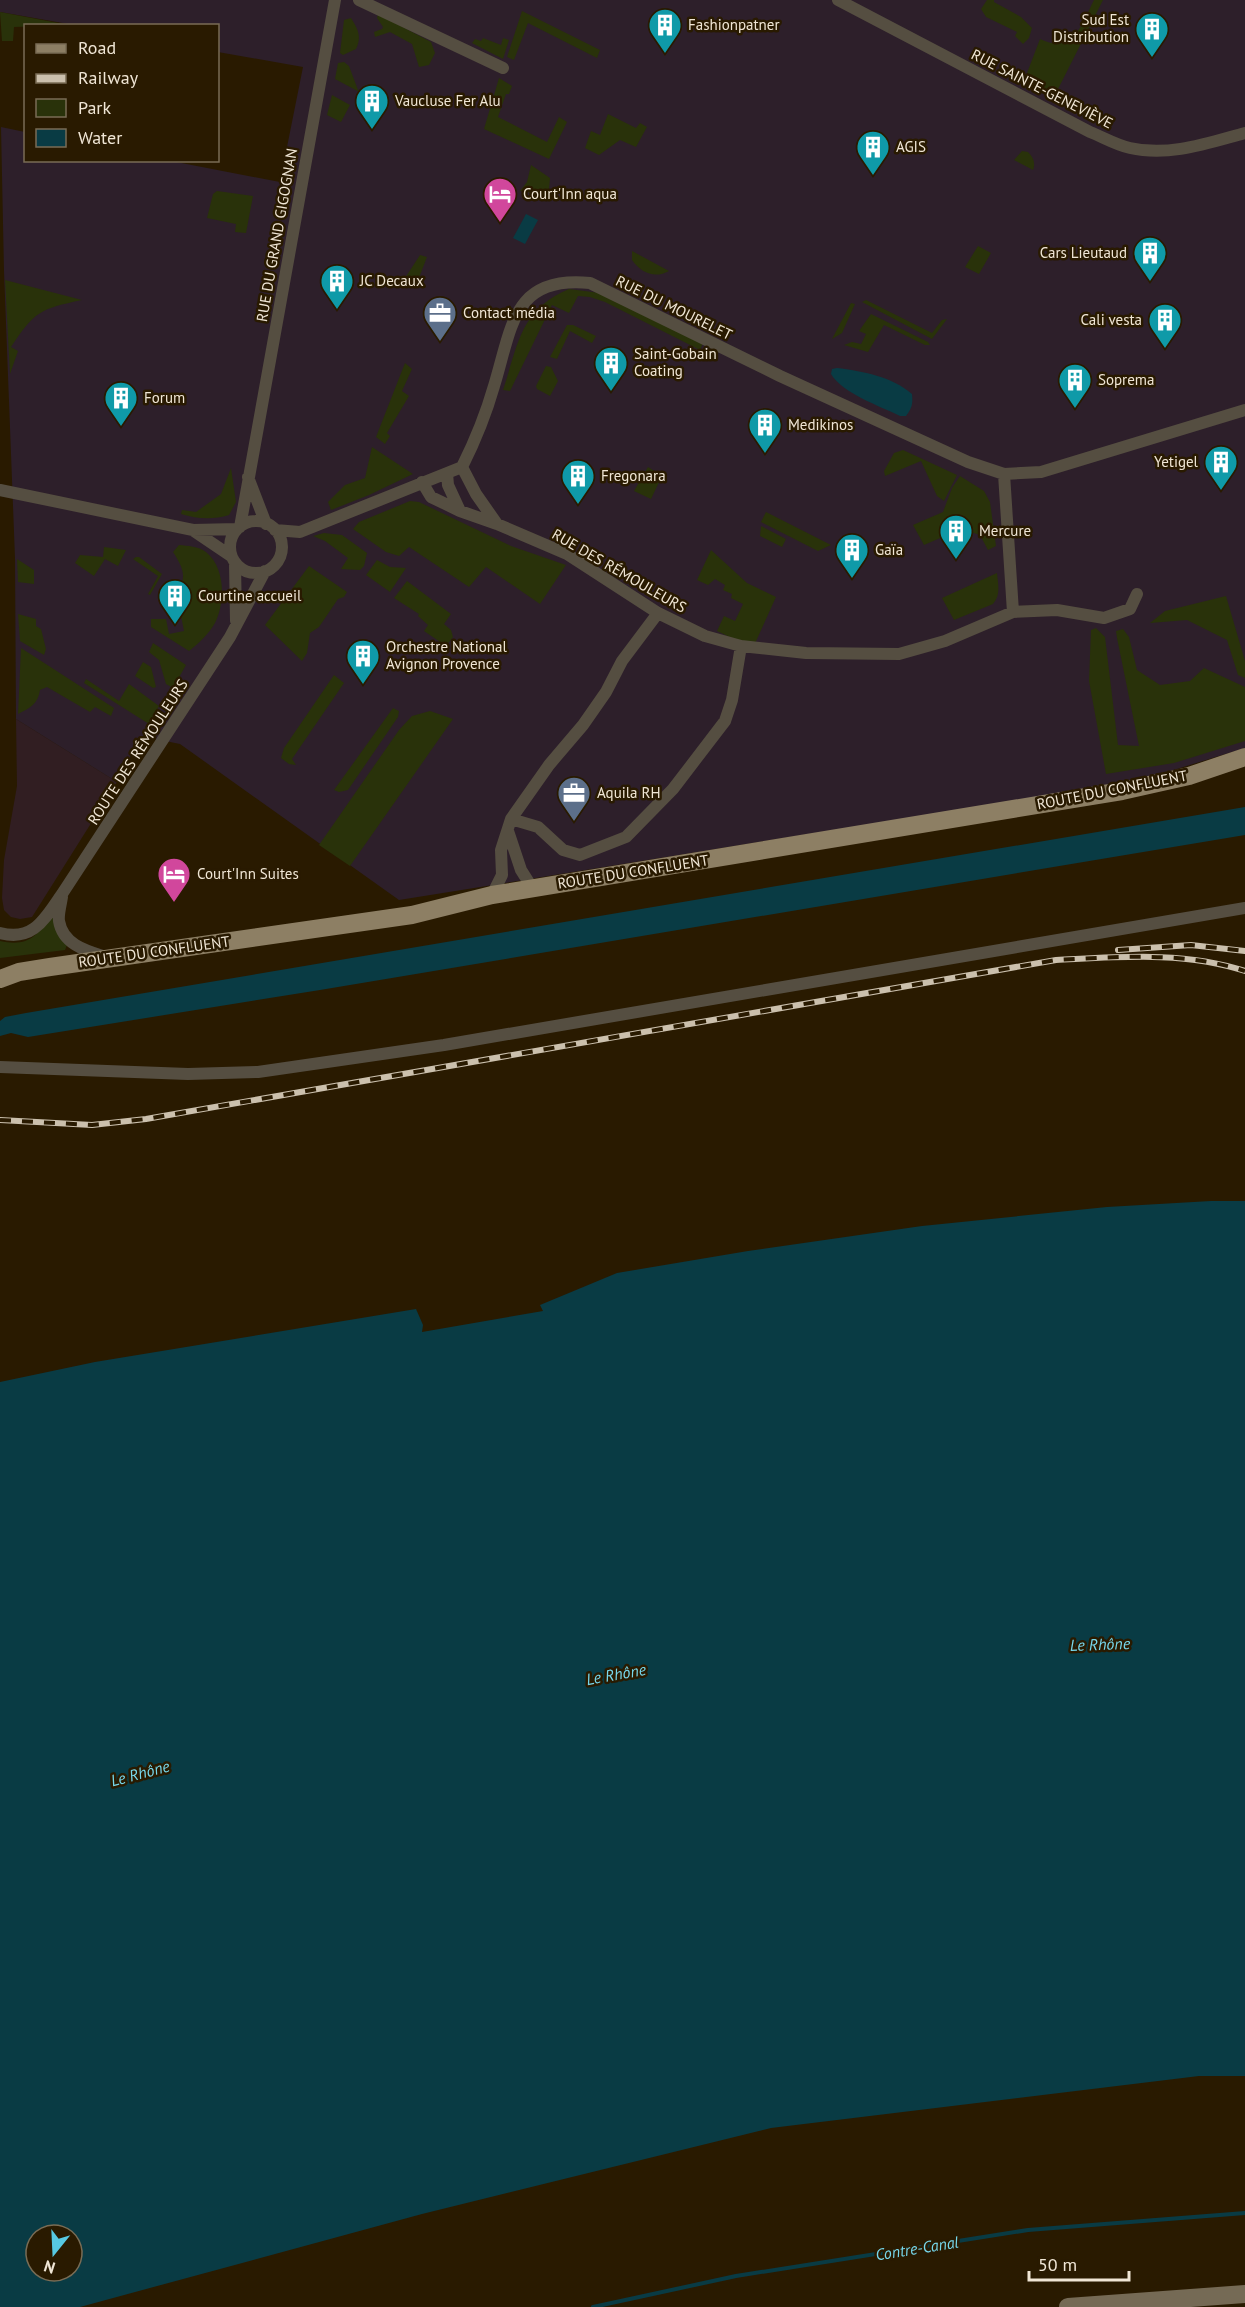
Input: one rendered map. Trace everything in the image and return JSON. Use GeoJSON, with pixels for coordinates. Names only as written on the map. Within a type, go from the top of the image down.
{"type":"FeatureCollection","features":[{"type":"Feature","properties":{"kind":"main road","name":"ROUTE DU CONFLUENT"},"geometry":{"type":"LineString","coordinates":[[19,972],[412,915],[492,895],[1122,790],[1189,776],[1245,757]]}},
{"type":"Feature","properties":{"kind":"main road"},"geometry":{"type":"LineString","coordinates":[[0,968],[19,972]]}},
{"type":"Feature","properties":{"kind":"main road"},"geometry":{"type":"LineString","coordinates":[[0,979],[19,972]]}},
{"type":"Feature","properties":{"kind":"main road"},"geometry":{"type":"LineString","coordinates":[[1068,2307],[1245,2294]]}},
{"type":"Feature","properties":{"kind":"main road"},"geometry":{"type":"LineString","coordinates":[[1189,2307],[1245,2300]]}},
{"type":"Feature","properties":{"kind":"street","name":"RUE DU GRAND GIGOGNAN"},"geometry":{"type":"LineString","coordinates":[[239,528],[335,0]]}},
{"type":"Feature","properties":{"kind":"street"},"geometry":{"type":"LineString","coordinates":[[359,0],[503,68]]}},
{"type":"Feature","properties":{"kind":"street","name":"RUE SAINTE-GENEVIÈVE"},"geometry":{"type":"LineString","coordinates":[[838,0],[1090,132],[1129,148],[1162,151],[1181,149],[1245,133]]}},
{"type":"Feature","properties":{"kind":"street","name":"RUE DU MOURELET"},"geometry":{"type":"LineString","coordinates":[[462,467],[483,421],[516,314],[533,294],[546,286],[572,281],[590,283],[798,385],[968,462],[1004,474]]}},
{"type":"Feature","properties":{"kind":"street"},"geometry":{"type":"LineString","coordinates":[[1013,612],[1004,474],[1041,471],[1245,410]]}},
{"type":"Feature","properties":{"kind":"street"},"geometry":{"type":"LineString","coordinates":[[193,530],[249,572],[265,571],[278,561],[281,554],[300,532],[462,467],[476,494],[497,524]]}},
{"type":"Feature","properties":{"kind":"street"},"geometry":{"type":"LineString","coordinates":[[447,473],[448,485],[460,511]]}},
{"type":"Feature","properties":{"kind":"street"},"geometry":{"type":"LineString","coordinates":[[248,476],[270,527],[281,541],[281,554]]}},
{"type":"Feature","properties":{"kind":"street","name":"RUE DES RÉMOULEURS"},"geometry":{"type":"LineString","coordinates":[[422,482],[431,497],[567,554],[658,613],[705,636],[741,646],[806,653],[899,654],[945,641],[1013,612],[1057,610],[1104,618],[1130,609],[1137,594]]}},
{"type":"Feature","properties":{"kind":"street"},"geometry":{"type":"LineString","coordinates":[[0,490],[193,530],[239,528],[253,522],[300,532]]}},
{"type":"Feature","properties":{"kind":"street"},"geometry":{"type":"LineString","coordinates":[[236,624],[231,541],[239,528]]}},
{"type":"Feature","properties":{"kind":"street","name":"ROUTE DES RÉMOULEURS"},"geometry":{"type":"LineString","coordinates":[[0,933],[18,936],[35,929],[62,894],[230,637],[265,571]]}},
{"type":"Feature","properties":{"kind":"street"},"geometry":{"type":"LineString","coordinates":[[492,895],[502,874],[501,850],[509,825],[549,765],[606,692],[622,660],[658,613]]}},
{"type":"Feature","properties":{"kind":"street"},"geometry":{"type":"LineString","coordinates":[[509,825],[538,827],[563,850],[580,855],[626,837],[673,789],[725,721],[732,700],[741,646]]}},
{"type":"Feature","properties":{"kind":"street"},"geometry":{"type":"LineString","coordinates":[[509,825],[521,870],[533,889]]}},
{"type":"Feature","properties":{"kind":"street"},"geometry":{"type":"LineString","coordinates":[[62,894],[59,920],[64,934],[74,945],[110,958]]}},
{"type":"Feature","properties":{"kind":"street"},"geometry":{"type":"LineString","coordinates":[[0,1067],[188,1074],[258,1072],[444,1045],[1245,908]]}},
{"type":"Feature","properties":{"kind":"shaded area"},"geometry":{"type":"Polygon","coordinates":[[[0,0],[1245,0],[1245,748],[1154,776],[1033,798],[399,900],[180,744],[141,736],[117,782],[16,719],[15,558],[1,127],[24,132],[24,162],[176,162],[280,182],[303,67],[219,52],[219,24],[68,24],[0,12],[0,0]]]}},
{"type":"Feature","properties":{"kind":"shaded area"},"geometry":{"type":"Polygon","coordinates":[[[16,719],[117,782],[32,917],[20,919],[11,917],[4,910],[2,898],[4,860],[17,786],[16,719]]]}},
{"type":"Feature","properties":{"kind":"green space"},"geometry":{"type":"Polygon","coordinates":[[[987,0],[994,0],[1021,17],[1032,28],[1029,38],[1023,44],[1015,36],[1017,32],[986,17],[981,9],[987,0]]]}},
{"type":"Feature","properties":{"kind":"green space"},"geometry":{"type":"Polygon","coordinates":[[[1094,0],[1103,0],[1053,99],[1033,88],[1027,73],[1040,39],[1052,43],[1069,40],[1080,28],[1094,0]]]}},
{"type":"Feature","properties":{"kind":"green space"},"geometry":{"type":"Polygon","coordinates":[[[522,11],[600,50],[597,58],[528,23],[514,60],[507,57],[522,11]]]}},
{"type":"Feature","properties":{"kind":"green space"},"geometry":{"type":"Polygon","coordinates":[[[0,12],[64,24],[24,24],[24,27],[14,27],[13,41],[2,41],[0,12]]]}},
{"type":"Feature","properties":{"kind":"green space"},"geometry":{"type":"Polygon","coordinates":[[[378,14],[431,42],[435,53],[429,65],[419,67],[412,44],[390,32],[375,37],[374,32],[383,27],[377,18],[378,14]]]}},
{"type":"Feature","properties":{"kind":"green space"},"geometry":{"type":"Polygon","coordinates":[[[351,18],[357,29],[359,41],[356,49],[343,55],[340,53],[344,20],[351,18]]]}},
{"type":"Feature","properties":{"kind":"green space"},"geometry":{"type":"Polygon","coordinates":[[[483,38],[501,45],[503,38],[509,40],[503,59],[472,43],[475,39],[481,41],[483,38]]]}},
{"type":"Feature","properties":{"kind":"green space"},"geometry":{"type":"Polygon","coordinates":[[[344,62],[349,66],[358,90],[378,85],[383,97],[382,104],[335,79],[338,63],[344,62]]]}},
{"type":"Feature","properties":{"kind":"green space"},"geometry":{"type":"Polygon","coordinates":[[[499,78],[512,86],[509,94],[506,94],[498,117],[547,142],[559,117],[567,122],[549,159],[484,129],[499,78]]]}},
{"type":"Feature","properties":{"kind":"green space"},"geometry":{"type":"Polygon","coordinates":[[[332,95],[350,105],[341,122],[327,115],[332,95]]]}},
{"type":"Feature","properties":{"kind":"green space"},"geometry":{"type":"Polygon","coordinates":[[[608,114],[636,128],[640,123],[647,127],[636,147],[620,140],[599,155],[585,148],[591,131],[600,135],[608,114]]]}},
{"type":"Feature","properties":{"kind":"green space"},"geometry":{"type":"Polygon","coordinates":[[[1022,151],[1028,152],[1033,158],[1033,170],[1014,160],[1022,151]]]}},
{"type":"Feature","properties":{"kind":"green space"},"geometry":{"type":"Polygon","coordinates":[[[531,165],[550,178],[549,189],[538,199],[528,192],[520,191],[527,182],[531,165]]]}},
{"type":"Feature","properties":{"kind":"green space"},"geometry":{"type":"Polygon","coordinates":[[[217,191],[253,196],[246,233],[235,232],[236,224],[207,218],[213,194],[217,191]]]}},
{"type":"Feature","properties":{"kind":"green space"},"geometry":{"type":"Polygon","coordinates":[[[978,246],[991,253],[979,274],[965,267],[978,246]]]}},
{"type":"Feature","properties":{"kind":"green space"},"geometry":{"type":"Polygon","coordinates":[[[632,251],[669,271],[654,274],[644,271],[632,260],[632,251]]]}},
{"type":"Feature","properties":{"kind":"green space"},"geometry":{"type":"Polygon","coordinates":[[[420,255],[427,257],[415,288],[403,281],[420,255]]]}},
{"type":"Feature","properties":{"kind":"green space"},"geometry":{"type":"Polygon","coordinates":[[[5,280],[82,300],[47,309],[26,326],[11,347],[18,351],[10,374],[5,280]]]}},
{"type":"Feature","properties":{"kind":"green space"},"geometry":{"type":"Polygon","coordinates":[[[569,289],[600,293],[703,343],[700,350],[605,302],[578,296],[569,313],[552,305],[510,391],[503,390],[523,330],[540,307],[569,289]]]}},
{"type":"Feature","properties":{"kind":"green space"},"geometry":{"type":"Polygon","coordinates":[[[866,300],[932,333],[942,320],[947,319],[932,339],[862,302],[866,300]]]}},
{"type":"Feature","properties":{"kind":"green space"},"geometry":{"type":"Polygon","coordinates":[[[851,303],[855,304],[842,333],[832,339],[851,303]]]}},
{"type":"Feature","properties":{"kind":"green space"},"geometry":{"type":"Polygon","coordinates":[[[871,314],[930,345],[925,345],[884,325],[868,352],[844,345],[852,342],[861,344],[866,334],[859,331],[871,314]]]}},
{"type":"Feature","properties":{"kind":"green space"},"geometry":{"type":"Polygon","coordinates":[[[567,325],[573,325],[596,336],[592,343],[570,331],[557,359],[550,357],[567,325]]]}},
{"type":"Feature","properties":{"kind":"green space"},"geometry":{"type":"Polygon","coordinates":[[[405,363],[412,369],[402,391],[409,396],[387,433],[390,436],[385,444],[376,437],[405,363]]]}},
{"type":"Feature","properties":{"kind":"green space"},"geometry":{"type":"Polygon","coordinates":[[[546,366],[551,367],[558,381],[550,396],[537,389],[536,386],[546,366]]]}},
{"type":"Feature","properties":{"kind":"green space"},"geometry":{"type":"Polygon","coordinates":[[[372,447],[413,474],[331,510],[328,502],[345,485],[365,478],[372,447]]]}},
{"type":"Feature","properties":{"kind":"green space"},"geometry":{"type":"Polygon","coordinates":[[[903,450],[957,475],[944,501],[937,496],[921,461],[885,476],[884,471],[894,453],[903,450]]]}},
{"type":"Feature","properties":{"kind":"green space"},"geometry":{"type":"Polygon","coordinates":[[[648,467],[662,476],[651,499],[634,491],[648,467]]]}},
{"type":"Feature","properties":{"kind":"green space"},"geometry":{"type":"Polygon","coordinates":[[[231,468],[236,502],[229,515],[205,518],[181,514],[182,510],[196,512],[221,494],[231,468]]]}},
{"type":"Feature","properties":{"kind":"green space"},"geometry":{"type":"Polygon","coordinates":[[[960,476],[984,491],[990,502],[996,546],[988,550],[980,535],[961,529],[924,545],[913,525],[943,512],[952,488],[960,476]]]}},
{"type":"Feature","properties":{"kind":"green space"},"geometry":{"type":"Polygon","coordinates":[[[410,501],[419,502],[511,546],[566,565],[540,604],[486,567],[469,587],[409,547],[399,556],[386,552],[353,529],[359,522],[410,501]]]}},
{"type":"Feature","properties":{"kind":"green space"},"geometry":{"type":"Polygon","coordinates":[[[766,512],[831,545],[818,551],[761,522],[766,512]]]}},
{"type":"Feature","properties":{"kind":"green space"},"geometry":{"type":"Polygon","coordinates":[[[761,526],[786,539],[782,547],[760,536],[761,526]]]}},
{"type":"Feature","properties":{"kind":"green space"},"geometry":{"type":"Polygon","coordinates":[[[324,533],[342,535],[367,553],[364,566],[360,570],[341,569],[348,558],[325,541],[313,536],[324,533]]]}},
{"type":"Feature","properties":{"kind":"green space"},"geometry":{"type":"Polygon","coordinates":[[[179,545],[196,547],[206,552],[217,567],[222,586],[221,606],[215,623],[189,651],[151,627],[151,619],[166,619],[169,634],[184,631],[181,616],[168,608],[182,581],[182,569],[173,552],[179,545]]]}},
{"type":"Feature","properties":{"kind":"green space"},"geometry":{"type":"Polygon","coordinates":[[[104,547],[126,550],[118,566],[105,559],[94,576],[75,563],[80,555],[103,557],[104,547]]]}},
{"type":"Feature","properties":{"kind":"green space"},"geometry":{"type":"Polygon","coordinates":[[[711,550],[747,583],[776,597],[753,648],[717,631],[724,616],[735,621],[743,604],[731,598],[732,594],[723,590],[725,585],[715,579],[708,585],[697,580],[711,550]]]}},
{"type":"Feature","properties":{"kind":"green space"},"geometry":{"type":"Polygon","coordinates":[[[136,557],[162,574],[150,595],[148,594],[158,576],[133,559],[136,557]]]}},
{"type":"Feature","properties":{"kind":"green space"},"geometry":{"type":"Polygon","coordinates":[[[17,559],[34,570],[34,584],[18,582],[17,559]]]}},
{"type":"Feature","properties":{"kind":"green space"},"geometry":{"type":"Polygon","coordinates":[[[377,560],[390,567],[406,568],[390,592],[366,575],[377,560]]]}},
{"type":"Feature","properties":{"kind":"green space"},"geometry":{"type":"Polygon","coordinates":[[[309,566],[347,592],[344,597],[338,599],[319,627],[310,633],[307,653],[302,661],[265,625],[309,566]]]}},
{"type":"Feature","properties":{"kind":"green space"},"geometry":{"type":"Polygon","coordinates":[[[997,573],[996,601],[954,620],[942,598],[997,573]]]}},
{"type":"Feature","properties":{"kind":"green space"},"geometry":{"type":"Polygon","coordinates":[[[407,581],[451,614],[444,624],[451,630],[453,637],[446,646],[424,631],[428,625],[418,616],[419,614],[394,598],[407,581]]]}},
{"type":"Feature","properties":{"kind":"green space"},"geometry":{"type":"Polygon","coordinates":[[[1226,596],[1245,661],[1245,678],[1238,675],[1227,640],[1187,620],[1150,623],[1165,611],[1226,596]]]}},
{"type":"Feature","properties":{"kind":"green space"},"geometry":{"type":"Polygon","coordinates":[[[18,614],[36,619],[36,626],[41,629],[46,649],[44,655],[20,641],[18,614]]]}},
{"type":"Feature","properties":{"kind":"green space"},"geometry":{"type":"Polygon","coordinates":[[[1096,628],[1105,637],[1118,745],[1139,746],[1116,631],[1123,629],[1129,637],[1137,670],[1160,685],[1190,681],[1204,668],[1245,687],[1245,741],[1174,763],[1106,774],[1089,681],[1091,630],[1096,628]]]}},
{"type":"Feature","properties":{"kind":"green space"},"geometry":{"type":"Polygon","coordinates":[[[153,643],[186,665],[173,688],[166,684],[159,660],[149,652],[153,643]]]}},
{"type":"Feature","properties":{"kind":"green space"},"geometry":{"type":"Polygon","coordinates":[[[21,648],[114,708],[111,716],[95,707],[90,712],[47,687],[40,690],[33,705],[18,714],[21,648]]]}},
{"type":"Feature","properties":{"kind":"green space"},"geometry":{"type":"Polygon","coordinates":[[[143,662],[151,667],[156,687],[153,688],[135,676],[143,662]]]}},
{"type":"Feature","properties":{"kind":"green space"},"geometry":{"type":"Polygon","coordinates":[[[334,675],[344,683],[292,759],[296,765],[289,764],[281,758],[284,748],[334,675]]]}},
{"type":"Feature","properties":{"kind":"green space"},"geometry":{"type":"Polygon","coordinates":[[[86,679],[119,701],[129,684],[159,706],[149,724],[84,683],[86,679]]]}},
{"type":"Feature","properties":{"kind":"green space"},"geometry":{"type":"Polygon","coordinates":[[[393,708],[399,711],[398,717],[348,790],[339,792],[334,790],[393,708]]]}},
{"type":"Feature","properties":{"kind":"green space"},"geometry":{"type":"Polygon","coordinates":[[[430,711],[453,719],[350,866],[319,845],[399,730],[412,716],[430,711]]]}},
{"type":"Feature","properties":{"kind":"green space"},"geometry":{"type":"Polygon","coordinates":[[[51,915],[55,916],[67,945],[65,950],[0,958],[0,941],[17,943],[30,939],[51,915]]]}},
{"type":"Feature","properties":{"kind":"water"},"geometry":{"type":"Polygon","coordinates":[[[526,214],[538,220],[525,244],[513,238],[526,214]]]}},
{"type":"Feature","properties":{"kind":"water"},"geometry":{"type":"Polygon","coordinates":[[[832,369],[877,376],[896,383],[912,394],[910,411],[906,416],[900,416],[852,393],[836,381],[831,374],[832,369]]]}},
{"type":"Feature","properties":{"kind":"water"},"geometry":{"type":"Polygon","coordinates":[[[1245,807],[1245,835],[320,990],[28,1037],[11,1033],[0,1036],[0,1021],[5,1017],[26,1013],[1245,807]]]}},
{"type":"Feature","properties":{"kind":"water","name":"Le Rhône"},"geometry":{"type":"Polygon","coordinates":[[[1245,1201],[1245,2076],[1199,2076],[771,2128],[422,2214],[80,2307],[0,2307],[0,1382],[95,1362],[416,1309],[423,1325],[422,1332],[543,1311],[540,1305],[617,1273],[922,1226],[1107,1207],[1245,1201]]]}},
{"type":"Feature","properties":{"kind":"waterway","name":"Contre-Canal"},"geometry":{"type":"LineString","coordinates":[[593,2307],[736,2276],[1028,2230],[1245,2213]]}},
{"type":"Feature","properties":{"kind":"railway"},"geometry":{"type":"LineString","coordinates":[[1118,950],[1191,945],[1245,951]]}},
{"type":"Feature","properties":{"kind":"railway"},"geometry":{"type":"LineString","coordinates":[[0,1120],[92,1125],[146,1119],[1056,960],[1127,957],[1175,958],[1199,960],[1245,971]]}},
{"type":"Feature","properties":{"kind":"place","name":"Fashionpatner"},"geometry":{"type":"Point","coordinates":[665,54]}},
{"type":"Feature","properties":{"kind":"place","name":"Sud Est Distribution"},"geometry":{"type":"Point","coordinates":[1152,58]}},
{"type":"Feature","properties":{"kind":"place","name":"Vaucluse Fer Alu"},"geometry":{"type":"Point","coordinates":[372,130]}},
{"type":"Feature","properties":{"kind":"place","name":"AGIS"},"geometry":{"type":"Point","coordinates":[873,176]}},
{"type":"Feature","properties":{"kind":"place","name":"Court'Inn aqua"},"geometry":{"type":"Point","coordinates":[500,223]}},
{"type":"Feature","properties":{"kind":"place","name":"Cars Lieutaud"},"geometry":{"type":"Point","coordinates":[1150,282]}},
{"type":"Feature","properties":{"kind":"place","name":"JC Decaux"},"geometry":{"type":"Point","coordinates":[337,310]}},
{"type":"Feature","properties":{"kind":"place","name":"Contact média"},"geometry":{"type":"Point","coordinates":[440,342]}},
{"type":"Feature","properties":{"kind":"place","name":"Cali vesta"},"geometry":{"type":"Point","coordinates":[1165,349]}},
{"type":"Feature","properties":{"kind":"place","name":"Saint-Gobain Coating"},"geometry":{"type":"Point","coordinates":[611,392]}},
{"type":"Feature","properties":{"kind":"place","name":"Soprema"},"geometry":{"type":"Point","coordinates":[1075,409]}},
{"type":"Feature","properties":{"kind":"place","name":"Forum"},"geometry":{"type":"Point","coordinates":[121,427]}},
{"type":"Feature","properties":{"kind":"place","name":"Medikinos"},"geometry":{"type":"Point","coordinates":[765,454]}},
{"type":"Feature","properties":{"kind":"place","name":"Yetigel"},"geometry":{"type":"Point","coordinates":[1221,491]}},
{"type":"Feature","properties":{"kind":"place","name":"Fregonara"},"geometry":{"type":"Point","coordinates":[578,505]}},
{"type":"Feature","properties":{"kind":"place","name":"Mercure"},"geometry":{"type":"Point","coordinates":[956,560]}},
{"type":"Feature","properties":{"kind":"place","name":"Gaïa"},"geometry":{"type":"Point","coordinates":[852,579]}},
{"type":"Feature","properties":{"kind":"place","name":"Courtine accueil"},"geometry":{"type":"Point","coordinates":[175,625]}},
{"type":"Feature","properties":{"kind":"place","name":"Orchestre National Avignon Provence"},"geometry":{"type":"Point","coordinates":[363,685]}},
{"type":"Feature","properties":{"kind":"place","name":"Aquila RH"},"geometry":{"type":"Point","coordinates":[574,822]}},
{"type":"Feature","properties":{"kind":"place","name":"Court'Inn Suites"},"geometry":{"type":"Point","coordinates":[174,903]}}]}
